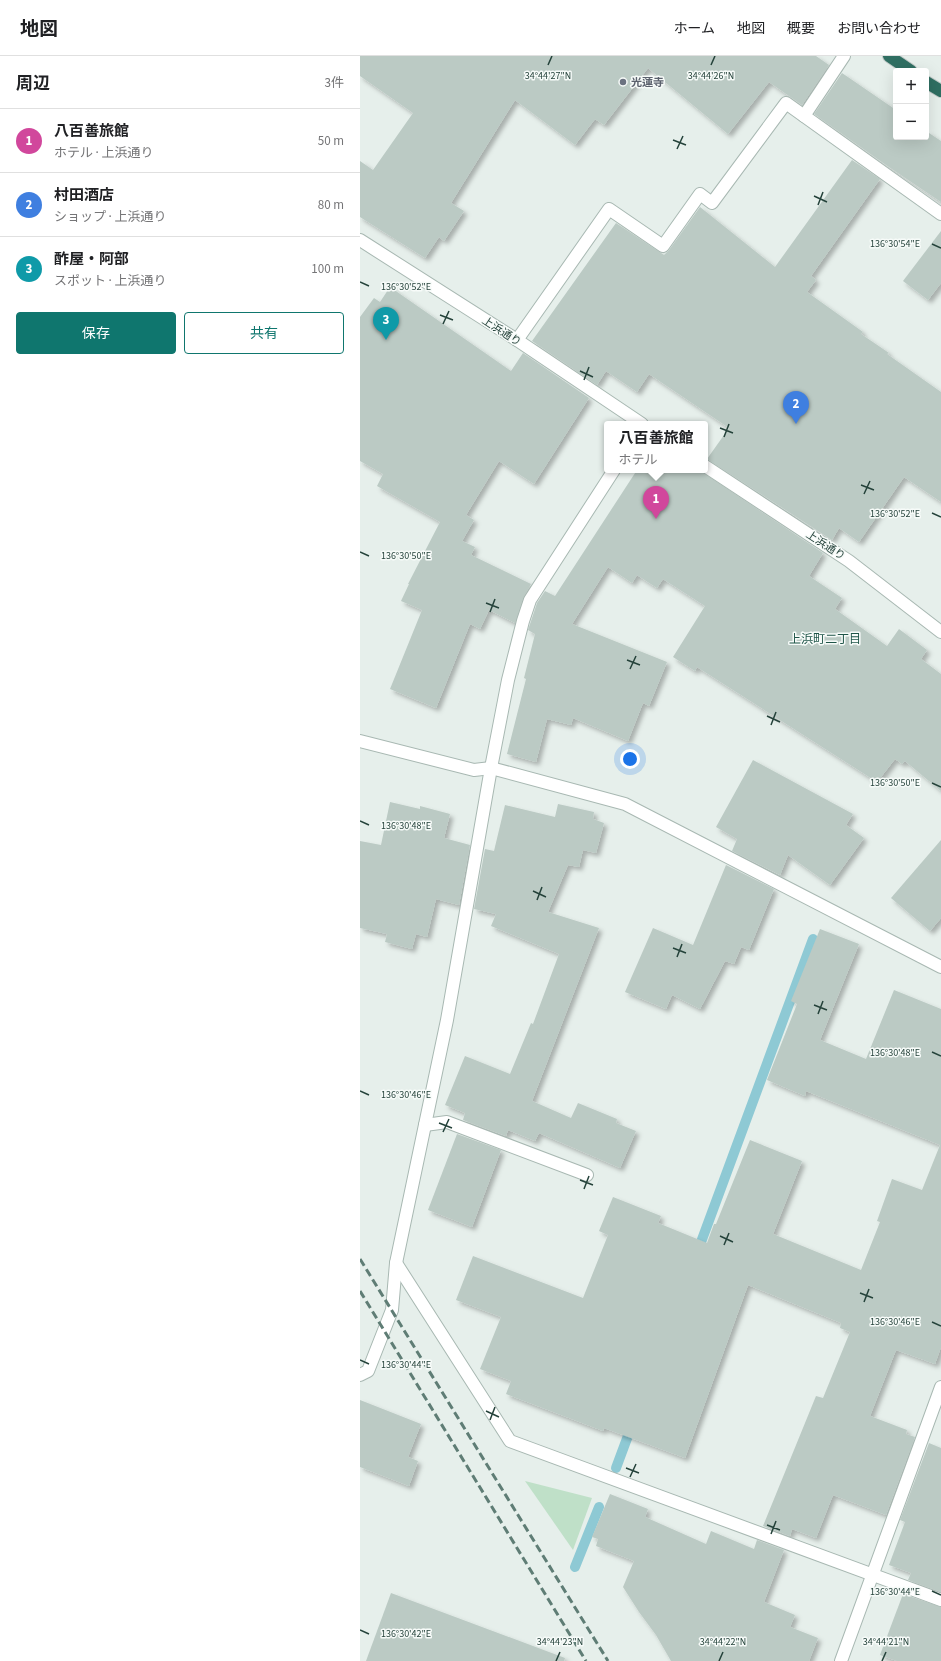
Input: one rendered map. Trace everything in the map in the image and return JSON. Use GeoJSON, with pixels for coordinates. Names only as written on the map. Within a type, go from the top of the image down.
{"type":"FeatureCollection","features":[{"type":"Feature","properties":{"kind":"highway"},"geometry":{"type":"LineString","coordinates":[[889,56],[906,68]]}},
{"type":"Feature","properties":{"kind":"highway"},"geometry":{"type":"LineString","coordinates":[[929,84],[941,92]]}},
{"type":"Feature","properties":{"kind":"street"},"geometry":{"type":"LineString","coordinates":[[804,116],[844,56]]}},
{"type":"Feature","properties":{"kind":"street"},"geometry":{"type":"LineString","coordinates":[[517,340],[609,209],[663,246],[700,194],[712,203],[786,103],[941,214]]}},
{"type":"Feature","properties":{"kind":"street","name":"上浜通り"},"geometry":{"type":"LineString","coordinates":[[360,240],[517,340],[638,421]]}},
{"type":"Feature","properties":{"kind":"street","name":"上浜通り"},"geometry":{"type":"LineString","coordinates":[[708,468],[849,561],[941,632]]}},
{"type":"Feature","properties":{"kind":"street"},"geometry":{"type":"LineString","coordinates":[[360,1375],[368,1371],[392,1310],[396,1264],[447,1020],[490,768],[508,680],[523,621],[530,600],[612,473]]}},
{"type":"Feature","properties":{"kind":"street"},"geometry":{"type":"LineString","coordinates":[[360,741],[474,770],[490,768],[625,804],[941,967]]}},
{"type":"Feature","properties":{"kind":"street"},"geometry":{"type":"LineString","coordinates":[[425,1125],[447,1122],[587,1175]]}},
{"type":"Feature","properties":{"kind":"street"},"geometry":{"type":"LineString","coordinates":[[396,1264],[510,1440],[941,1600]]}},
{"type":"Feature","properties":{"kind":"street"},"geometry":{"type":"LineString","coordinates":[[841,1661],[941,1387]]}},
{"type":"Feature","properties":{"kind":"green space"},"geometry":{"type":"Polygon","coordinates":[[[525,1481],[592,1498],[573,1550],[525,1481]]]}},
{"type":"Feature","properties":{"kind":"building"},"geometry":{"type":"Polygon","coordinates":[[[360,56],[816,56],[829,65],[802,105],[769,82],[728,134],[648,68],[604,125],[595,119],[575,145],[515,100],[451,203],[464,211],[444,241],[439,237],[425,258],[360,217],[360,161],[373,170],[413,113],[360,76],[360,56]]]}},
{"type":"Feature","properties":{"kind":"building"},"geometry":{"type":"Polygon","coordinates":[[[842,73],[893,108],[893,140],[929,140],[929,133],[941,141],[941,202],[889,167],[814,114],[842,73]]]}},
{"type":"Feature","properties":{"kind":"building"},"geometry":{"type":"Polygon","coordinates":[[[852,160],[880,179],[811,276],[816,280],[807,292],[863,332],[861,334],[889,353],[887,354],[941,392],[941,502],[904,477],[859,542],[839,528],[832,540],[708,460],[729,428],[649,374],[637,392],[606,371],[597,385],[532,341],[616,223],[664,255],[700,207],[775,267],[852,160]]]}},
{"type":"Feature","properties":{"kind":"building"},"geometry":{"type":"Polygon","coordinates":[[[941,231],[941,283],[928,300],[903,281],[941,231]]]}},
{"type":"Feature","properties":{"kind":"building"},"geometry":{"type":"Polygon","coordinates":[[[390,287],[511,371],[523,353],[589,398],[534,484],[499,461],[466,515],[474,520],[462,541],[475,547],[471,555],[531,584],[523,598],[515,623],[489,610],[480,629],[470,624],[436,708],[390,689],[422,610],[401,601],[408,584],[440,522],[377,486],[383,474],[360,461],[360,317],[374,298],[380,302],[390,287]]]}},
{"type":"Feature","properties":{"kind":"building"},"geometry":{"type":"Polygon","coordinates":[[[635,473],[703,473],[823,553],[809,576],[842,598],[835,609],[887,646],[899,629],[927,650],[921,659],[941,674],[941,791],[905,761],[902,764],[895,759],[877,782],[697,667],[695,671],[673,657],[705,606],[663,579],[657,588],[637,575],[632,583],[608,567],[572,624],[667,662],[649,706],[643,703],[628,741],[573,718],[571,725],[547,719],[536,762],[507,754],[526,679],[524,678],[535,634],[528,630],[537,603],[545,591],[555,596],[635,473]]]}},
{"type":"Feature","properties":{"kind":"building"},"geometry":{"type":"Polygon","coordinates":[[[753,760],[853,814],[846,825],[864,838],[830,885],[788,855],[780,875],[732,851],[737,839],[716,827],[753,760]]]}},
{"type":"Feature","properties":{"kind":"building"},"geometry":{"type":"Polygon","coordinates":[[[390,802],[420,809],[420,806],[450,814],[444,838],[470,845],[459,905],[436,899],[427,937],[416,934],[412,949],[385,942],[387,934],[360,928],[360,841],[381,845],[390,802]]]}},
{"type":"Feature","properties":{"kind":"building"},"geometry":{"type":"Polygon","coordinates":[[[558,804],[594,812],[593,819],[604,823],[596,853],[583,850],[579,867],[568,865],[548,912],[599,928],[532,1101],[571,1118],[578,1103],[617,1119],[616,1123],[636,1131],[620,1168],[539,1133],[535,1141],[508,1130],[506,1136],[463,1120],[465,1113],[445,1105],[465,1056],[510,1074],[531,1023],[533,1024],[559,954],[491,926],[496,914],[474,909],[485,849],[494,851],[505,805],[555,817],[558,804]]]}},
{"type":"Feature","properties":{"kind":"building"},"geometry":{"type":"Polygon","coordinates":[[[941,840],[941,918],[930,931],[891,898],[941,840]]]}},
{"type":"Feature","properties":{"kind":"building"},"geometry":{"type":"Polygon","coordinates":[[[726,865],[774,889],[749,950],[741,947],[734,964],[725,961],[700,1009],[672,995],[666,1009],[625,992],[653,928],[693,945],[726,865]]]}},
{"type":"Feature","properties":{"kind":"building"},"geometry":{"type":"Polygon","coordinates":[[[820,929],[859,944],[820,1040],[866,1059],[894,990],[941,1009],[941,1347],[935,1364],[896,1350],[870,1416],[907,1430],[906,1434],[915,1437],[886,1515],[833,1495],[816,1538],[792,1529],[790,1536],[763,1526],[816,1396],[823,1398],[850,1332],[840,1328],[841,1323],[748,1285],[685,1458],[604,1428],[603,1431],[506,1394],[511,1381],[480,1369],[501,1317],[456,1300],[473,1256],[583,1298],[608,1235],[599,1231],[613,1197],[661,1216],[658,1223],[707,1243],[750,1140],[802,1161],[773,1234],[861,1270],[880,1222],[877,1221],[892,1179],[922,1190],[940,1145],[806,1091],[805,1096],[767,1080],[797,1004],[791,1001],[820,929]]]}},
{"type":"Feature","properties":{"kind":"building"},"geometry":{"type":"Polygon","coordinates":[[[457,1134],[501,1150],[472,1227],[428,1210],[457,1134]]]}},
{"type":"Feature","properties":{"kind":"building"},"geometry":{"type":"Polygon","coordinates":[[[360,1400],[421,1424],[408,1457],[418,1461],[409,1486],[360,1467],[360,1400]]]}},
{"type":"Feature","properties":{"kind":"building"},"geometry":{"type":"Polygon","coordinates":[[[929,1443],[941,1448],[941,1592],[908,1580],[911,1573],[889,1565],[905,1522],[900,1520],[929,1443]]]}},
{"type":"Feature","properties":{"kind":"building"},"geometry":{"type":"Polygon","coordinates":[[[610,1494],[648,1509],[645,1517],[706,1544],[711,1531],[754,1549],[757,1540],[784,1550],[764,1602],[795,1615],[790,1627],[818,1638],[809,1661],[671,1661],[656,1635],[623,1587],[634,1561],[596,1546],[598,1539],[592,1537],[610,1494]]]}},
{"type":"Feature","properties":{"kind":"building"},"geometry":{"type":"Polygon","coordinates":[[[391,1593],[565,1658],[564,1661],[366,1661],[391,1593]]]}},
{"type":"Feature","properties":{"kind":"building"},"geometry":{"type":"Polygon","coordinates":[[[903,1594],[941,1607],[941,1661],[897,1661],[880,1655],[903,1594]]]}},
{"type":"Feature","properties":{"kind":"waterway"},"geometry":{"type":"LineString","coordinates":[[697,1253],[813,939]]}},
{"type":"Feature","properties":{"kind":"waterway"},"geometry":{"type":"LineString","coordinates":[[616,1468],[632,1425]]}},
{"type":"Feature","properties":{"kind":"waterway"},"geometry":{"type":"LineString","coordinates":[[575,1567],[599,1507]]}},
{"type":"Feature","properties":{"kind":"railway"},"geometry":{"type":"LineString","coordinates":[[360,1259],[608,1661]]}},
{"type":"Feature","properties":{"kind":"railway"},"geometry":{"type":"LineString","coordinates":[[360,1291],[586,1661]]}},
{"type":"Feature","properties":{"kind":"place","name":"光蓮寺"},"geometry":{"type":"Point","coordinates":[623,82]}},
{"type":"Feature","properties":{"kind":"place","name":"酢屋・阿部"},"geometry":{"type":"Point","coordinates":[386,340]}},
{"type":"Feature","properties":{"kind":"place","name":"村田酒店"},"geometry":{"type":"Point","coordinates":[796,424]}},
{"type":"Feature","properties":{"kind":"place","name":"八百善旅館"},"geometry":{"type":"Point","coordinates":[656,519]}},
{"type":"Feature","properties":{"kind":"district","name":"上浜町二丁目"},"geometry":{"type":"Point","coordinates":[825,639]}}]}
